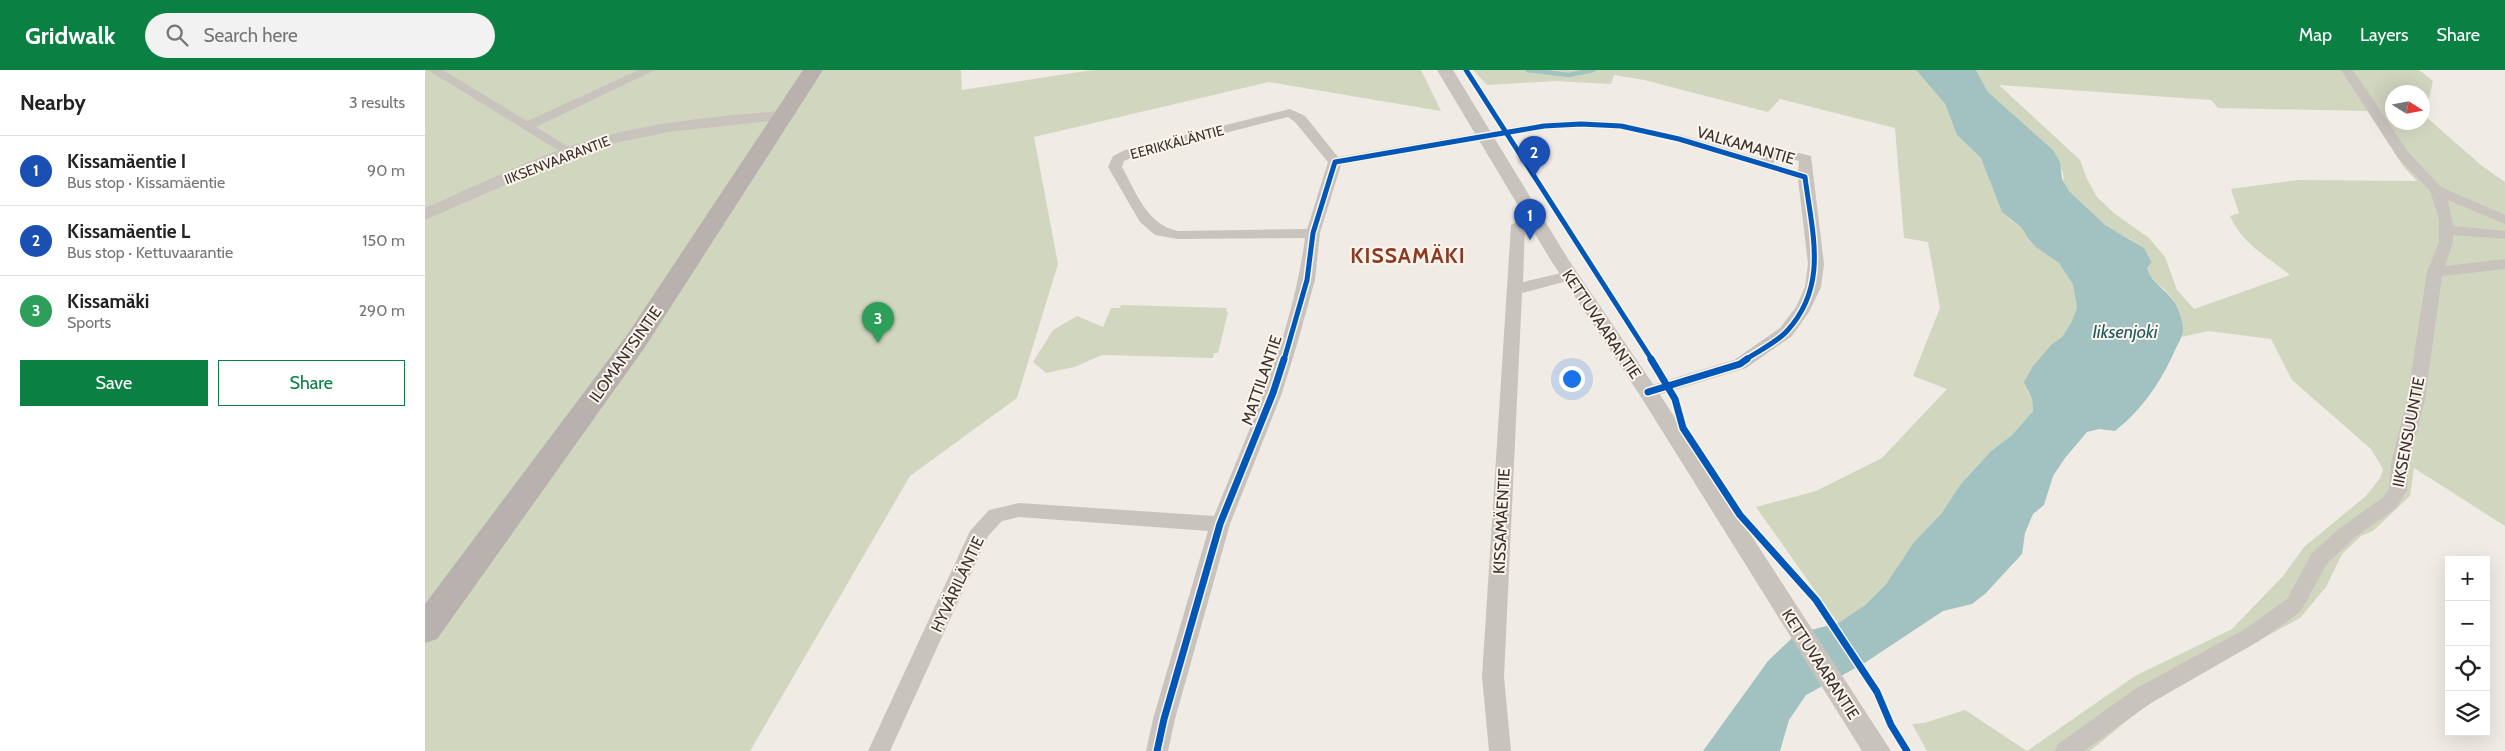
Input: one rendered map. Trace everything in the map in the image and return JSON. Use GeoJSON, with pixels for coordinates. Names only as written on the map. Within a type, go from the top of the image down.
{"type":"FeatureCollection","features":[{"type":"Feature","properties":{"kind":"main road","name":"ILOMANTSINTIE"},"geometry":{"type":"LineString","coordinates":[[425,629],[636,341],[813,70]]}},
{"type":"Feature","properties":{"kind":"street"},"geometry":{"type":"LineString","coordinates":[[434,70],[569,153]]}},
{"type":"Feature","properties":{"kind":"street"},"geometry":{"type":"LineString","coordinates":[[527,126],[649,70]]}},
{"type":"Feature","properties":{"kind":"street","name":"KETTUVAARANTIE"},"geometry":{"type":"LineString","coordinates":[[1445,70],[1570,276],[1648,392],[1877,751]]}},
{"type":"Feature","properties":{"kind":"street","name":"IIKSENSUUNTIE"},"geometry":{"type":"LineString","coordinates":[[2066,751],[2143,696],[2252,635],[2294,605],[2319,559],[2347,533],[2389,503],[2398,491],[2400,463],[2416,400],[2435,272],[2446,242],[2446,219],[2436,190],[2403,154],[2347,70]]}},
{"type":"Feature","properties":{"kind":"street","name":"EERIKKÄLÄNTIE"},"geometry":{"type":"LineString","coordinates":[[1313,233],[1178,235],[1160,232],[1147,222],[1115,167],[1118,159],[1130,153],[1290,113],[1300,119],[1335,162]]}},
{"type":"Feature","properties":{"kind":"street","name":"IIKSENVAARANTIE"},"geometry":{"type":"LineString","coordinates":[[425,215],[569,153],[600,142],[669,126],[783,116]]}},
{"type":"Feature","properties":{"kind":"street","name":"VALKAMANTIE"},"geometry":{"type":"LineString","coordinates":[[1486,136],[1543,126],[1581,124],[1621,126],[1679,139],[1805,176],[1816,264],[1813,287],[1803,308],[1785,332],[1740,364],[1648,392]]}},
{"type":"Feature","properties":{"kind":"street"},"geometry":{"type":"LineString","coordinates":[[1335,162],[1486,136]]}},
{"type":"Feature","properties":{"kind":"street","name":"MATTILANTIE"},"geometry":{"type":"LineString","coordinates":[[1157,751],[1164,718],[1220,524],[1273,393],[1307,280],[1313,233],[1335,162]]}},
{"type":"Feature","properties":{"kind":"street"},"geometry":{"type":"LineString","coordinates":[[2436,190],[2505,220]]}},
{"type":"Feature","properties":{"kind":"street","name":"KISSAMÄENTIE"},"geometry":{"type":"LineString","coordinates":[[1500,751],[1493,677],[1518,225]]}},
{"type":"Feature","properties":{"kind":"street"},"geometry":{"type":"LineString","coordinates":[[2445,230],[2505,234]]}},
{"type":"Feature","properties":{"kind":"street"},"geometry":{"type":"LineString","coordinates":[[2435,272],[2505,264]]}},
{"type":"Feature","properties":{"kind":"street"},"geometry":{"type":"LineString","coordinates":[[1514,290],[1542,281],[1570,276]]}},
{"type":"Feature","properties":{"kind":"street","name":"HYVÄRILÄNTIE"},"geometry":{"type":"LineString","coordinates":[[879,751],[980,531],[996,515],[1019,510],[1220,524]]}},
{"type":"Feature","properties":{"kind":"green space"},"geometry":{"type":"Polygon","coordinates":[[[425,70],[961,70],[962,90],[1092,70],[1421,70],[1441,111],[1269,82],[1034,137],[1058,264],[1017,398],[910,476],[750,751],[425,751],[425,70]]]}},
{"type":"Feature","properties":{"kind":"green space"},"geometry":{"type":"Polygon","coordinates":[[[1473,70],[1916,70],[1945,104],[1957,135],[1981,158],[2010,219],[2021,227],[2029,241],[2059,263],[2073,285],[2077,308],[2071,323],[2062,337],[2052,344],[2027,390],[2032,399],[2033,411],[2012,435],[1991,451],[1960,485],[1941,514],[1914,542],[1886,584],[1865,605],[1838,623],[1756,507],[1816,491],[1882,458],[1947,389],[1913,376],[1940,308],[1928,242],[1904,238],[1895,128],[1780,99],[1768,112],[1644,80],[1614,75],[1611,84],[1556,81],[1487,85],[1473,70]]]}},
{"type":"Feature","properties":{"kind":"green space"},"geometry":{"type":"Polygon","coordinates":[[[1976,70],[2419,70],[2433,81],[2430,94],[2430,85],[2385,85],[2385,130],[2430,130],[2430,120],[2482,166],[2505,182],[2505,526],[2414,468],[2410,496],[2373,531],[2361,536],[2342,554],[2326,587],[2300,618],[2156,697],[2090,751],[2027,751],[2135,676],[2232,629],[2283,576],[2304,547],[2366,496],[2380,478],[2383,469],[2371,449],[2292,380],[2271,339],[2208,331],[2182,337],[2181,323],[2176,306],[2169,294],[2149,273],[2147,268],[2152,262],[2148,255],[2137,244],[2103,224],[2069,191],[2064,185],[2063,173],[2053,150],[1988,92],[1976,70]],[[1999,85],[2080,160],[2087,179],[2097,197],[2115,214],[2149,238],[2165,257],[2177,290],[2194,309],[2290,275],[2256,249],[2235,226],[2230,216],[2239,213],[2231,189],[2298,180],[2417,181],[2403,166],[2368,111],[2218,108],[2211,100],[1999,85]]]}},
{"type":"Feature","properties":{"kind":"green space"},"geometry":{"type":"Polygon","coordinates":[[[1121,305],[1227,308],[1226,311],[1228,312],[1218,353],[1214,353],[1213,358],[1102,355],[1074,367],[1046,373],[1033,362],[1053,330],[1077,316],[1103,327],[1111,308],[1120,308],[1121,305]]]}},
{"type":"Feature","properties":{"kind":"green space"},"geometry":{"type":"Polygon","coordinates":[[[1965,710],[2027,751],[1927,751],[1912,724],[1924,723],[1965,710]]]}},
{"type":"Feature","properties":{"kind":"water","name":"Iiksenjoki"},"geometry":{"type":"Polygon","coordinates":[[[1916,70],[1976,70],[1988,92],[2053,150],[2060,162],[2062,179],[2069,191],[2105,225],[2144,248],[2152,262],[2147,268],[2149,274],[2177,307],[2182,324],[2182,334],[2171,360],[2143,404],[2115,431],[2099,429],[2087,432],[2065,458],[2053,476],[2044,505],[2033,514],[2025,533],[2022,554],[1985,594],[1972,604],[1943,611],[1863,664],[1806,695],[1789,720],[1780,751],[1703,751],[1768,661],[1792,638],[1807,631],[1838,623],[1865,605],[1886,584],[1914,542],[1941,514],[1960,485],[1991,451],[2012,435],[2033,411],[2032,399],[2024,382],[2033,366],[2052,344],[2062,337],[2071,323],[2077,308],[2073,285],[2059,263],[2037,248],[2029,240],[2021,227],[2002,212],[1981,158],[1957,135],[1945,104],[1916,70]]]}},
{"type":"Feature","properties":{"kind":"waterway"},"geometry":{"type":"LineString","coordinates":[[1528,70],[1569,75],[1593,70]]}},
{"type":"Feature","properties":{"kind":"cycle path"},"geometry":{"type":"LineString","coordinates":[[1466,70],[1668,386],[1675,399],[1683,428],[1740,515],[1816,600],[1877,692],[1891,725],[1907,751]]}},
{"type":"Feature","properties":{"kind":"cycle path"},"geometry":{"type":"LineString","coordinates":[[1157,751],[1164,719],[1220,524],[1273,393],[1290,341],[1307,280],[1313,233],[1335,162],[1544,126],[1581,124],[1621,126],[1679,139],[1805,177],[1816,264],[1813,287],[1803,308],[1786,332],[1740,364],[1648,392]]}},
{"type":"Feature","properties":{"kind":"place","name":"Kissamäentie L"},"geometry":{"type":"Point","coordinates":[1534,177]}},
{"type":"Feature","properties":{"kind":"place","name":"Kissamäentie I"},"geometry":{"type":"Point","coordinates":[1530,240]}},
{"type":"Feature","properties":{"kind":"place","name":"Kissamäki"},"geometry":{"type":"Point","coordinates":[878,343]}},
{"type":"Feature","properties":{"kind":"district","name":"KISSAMÄKI"},"geometry":{"type":"Point","coordinates":[1408,256]}}]}
